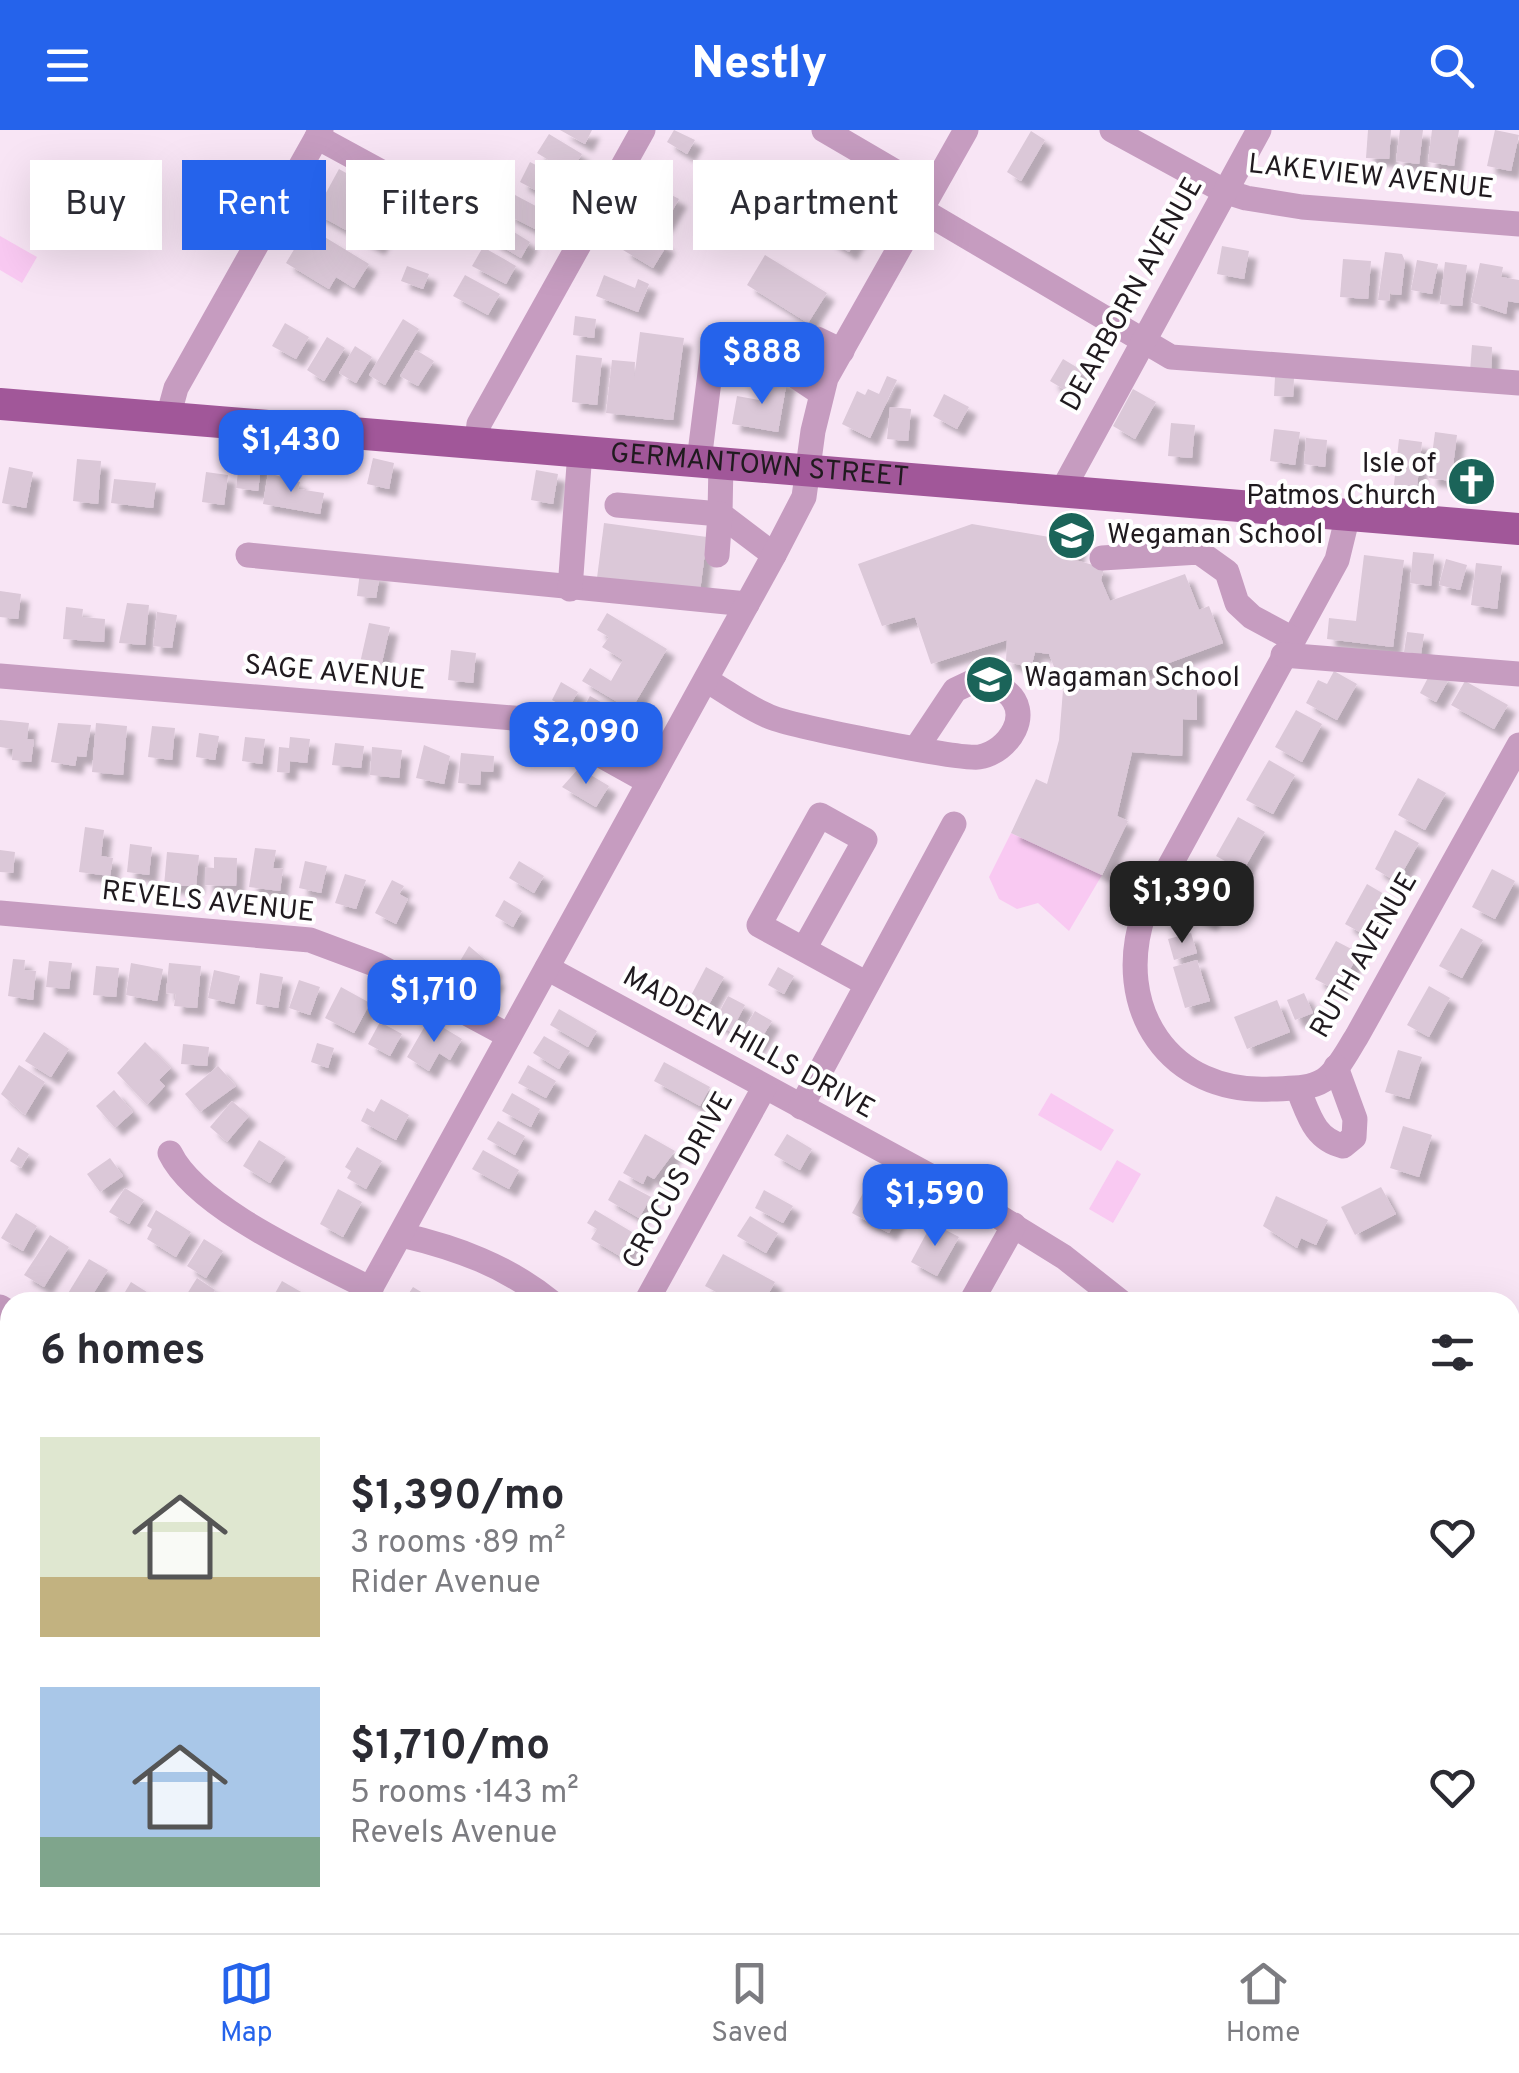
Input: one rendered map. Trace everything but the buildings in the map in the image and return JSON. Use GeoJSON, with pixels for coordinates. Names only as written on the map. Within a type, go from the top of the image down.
{"type":"FeatureCollection","features":[{"type":"Feature","properties":{"kind":"main road","name":"GERMANTOWN STREET"},"geometry":{"type":"LineString","coordinates":[[0,404],[1519,529]]}},
{"type":"Feature","properties":{"kind":"street"},"geometry":{"type":"LineString","coordinates":[[824,130],[867,160]]}},
{"type":"Feature","properties":{"kind":"street"},"geometry":{"type":"LineString","coordinates":[[934,185],[966,130]]}},
{"type":"Feature","properties":{"kind":"street","name":"LAKEVIEW AVENUE"},"geometry":{"type":"LineString","coordinates":[[1112,130],[1224,192],[1302,207],[1519,224]]}},
{"type":"Feature","properties":{"kind":"street","name":"DEARBORN AVENUE"},"geometry":{"type":"LineString","coordinates":[[1062,491],[1259,130]]}},
{"type":"Feature","properties":{"kind":"street"},"geometry":{"type":"LineString","coordinates":[[477,442],[479,424],[637,132]]}},
{"type":"Feature","properties":{"kind":"street"},"geometry":{"type":"LineString","coordinates":[[168,417],[176,388],[319,134],[363,160]]}},
{"type":"Feature","properties":{"kind":"street"},"geometry":{"type":"LineString","coordinates":[[934,206],[1171,357],[1519,383]]}},
{"type":"Feature","properties":{"kind":"street"},"geometry":{"type":"LineString","coordinates":[[369,1292],[804,497],[820,393],[898,250]]}},
{"type":"Feature","properties":{"kind":"street"},"geometry":{"type":"LineString","coordinates":[[761,353],[816,340],[842,352]]}},
{"type":"Feature","properties":{"kind":"street"},"geometry":{"type":"LineString","coordinates":[[717,555],[720,514],[710,461],[714,341],[761,353],[820,393]]}},
{"type":"Feature","properties":{"kind":"street"},"geometry":{"type":"LineString","coordinates":[[570,589],[580,451]]}},
{"type":"Feature","properties":{"kind":"street"},"geometry":{"type":"LineString","coordinates":[[617,504],[720,514],[774,554]]}},
{"type":"Feature","properties":{"kind":"street"},"geometry":{"type":"LineString","coordinates":[[1336,1067],[1355,1119],[1354,1137],[1343,1146],[1326,1142],[1315,1128],[1298,1089],[1233,1088],[1196,1075],[1162,1046],[1146,1020],[1135,990],[1137,940],[1151,899],[1337,560],[1348,515]]}},
{"type":"Feature","properties":{"kind":"street"},"geometry":{"type":"LineString","coordinates":[[1102,558],[1199,552],[1227,572],[1237,602],[1288,647],[1519,674]]}},
{"type":"Feature","properties":{"kind":"street"},"geometry":{"type":"LineString","coordinates":[[248,555],[748,604]]}},
{"type":"Feature","properties":{"kind":"street","name":"SAGE AVENUE"},"geometry":{"type":"LineString","coordinates":[[0,676],[524,719],[550,727],[649,782]]}},
{"type":"Feature","properties":{"kind":"street"},"geometry":{"type":"LineString","coordinates":[[706,680],[772,718],[917,747]]}},
{"type":"Feature","properties":{"kind":"street","name":"RUTH AVENUE"},"geometry":{"type":"LineString","coordinates":[[1298,1089],[1328,1077],[1336,1067],[1519,745]]}},
{"type":"Feature","properties":{"kind":"street"},"geometry":{"type":"LineString","coordinates":[[804,949],[865,840],[820,815],[759,925],[867,984]]}},
{"type":"Feature","properties":{"kind":"street"},"geometry":{"type":"LineString","coordinates":[[800,1107],[954,824]]}},
{"type":"Feature","properties":{"kind":"street","name":"REVELS AVENUE"},"geometry":{"type":"LineString","coordinates":[[0,913],[310,940],[376,965],[509,1036]]}},
{"type":"Feature","properties":{"kind":"street","name":"MADDEN HILLS DRIVE"},"geometry":{"type":"LineString","coordinates":[[548,968],[1014,1225],[1107,1292]]}},
{"type":"Feature","properties":{"kind":"street","name":"CROCUS DRIVE"},"geometry":{"type":"LineString","coordinates":[[652,1292],[764,1088]]}},
{"type":"Feature","properties":{"kind":"street"},"geometry":{"type":"LineString","coordinates":[[170,1153],[188,1179],[233,1213],[361,1292]]}},
{"type":"Feature","properties":{"kind":"street"},"geometry":{"type":"LineString","coordinates":[[977,1292],[1014,1225]]}},
{"type":"Feature","properties":{"kind":"street"},"geometry":{"type":"LineString","coordinates":[[402,1235],[488,1262],[534,1292]]}},
{"type":"Feature","properties":{"kind":"shaded area"},"geometry":{"type":"Polygon","coordinates":[[[0,236],[37,257],[22,283],[0,270],[0,236]]]}},
{"type":"Feature","properties":{"kind":"shaded area"},"geometry":{"type":"Polygon","coordinates":[[[1011,833],[1102,875],[1069,931],[1038,903],[1017,909],[999,899],[989,877],[1011,833]]]}},
{"type":"Feature","properties":{"kind":"shaded area"},"geometry":{"type":"Polygon","coordinates":[[[1051,1093],[1114,1130],[1101,1151],[1038,1115],[1051,1093]]]}},
{"type":"Feature","properties":{"kind":"shaded area"},"geometry":{"type":"Polygon","coordinates":[[[1117,1160],[1141,1174],[1113,1223],[1089,1209],[1117,1160]]]}},
{"type":"Feature","properties":{"kind":"place","name":"Isle of Patmos Church"},"geometry":{"type":"Point","coordinates":[1471,481]}},
{"type":"Feature","properties":{"kind":"place","name":"Wegaman School"},"geometry":{"type":"Point","coordinates":[1072,536]}},
{"type":"Feature","properties":{"kind":"place","name":"Wagaman School"},"geometry":{"type":"Point","coordinates":[989,679]}}]}
